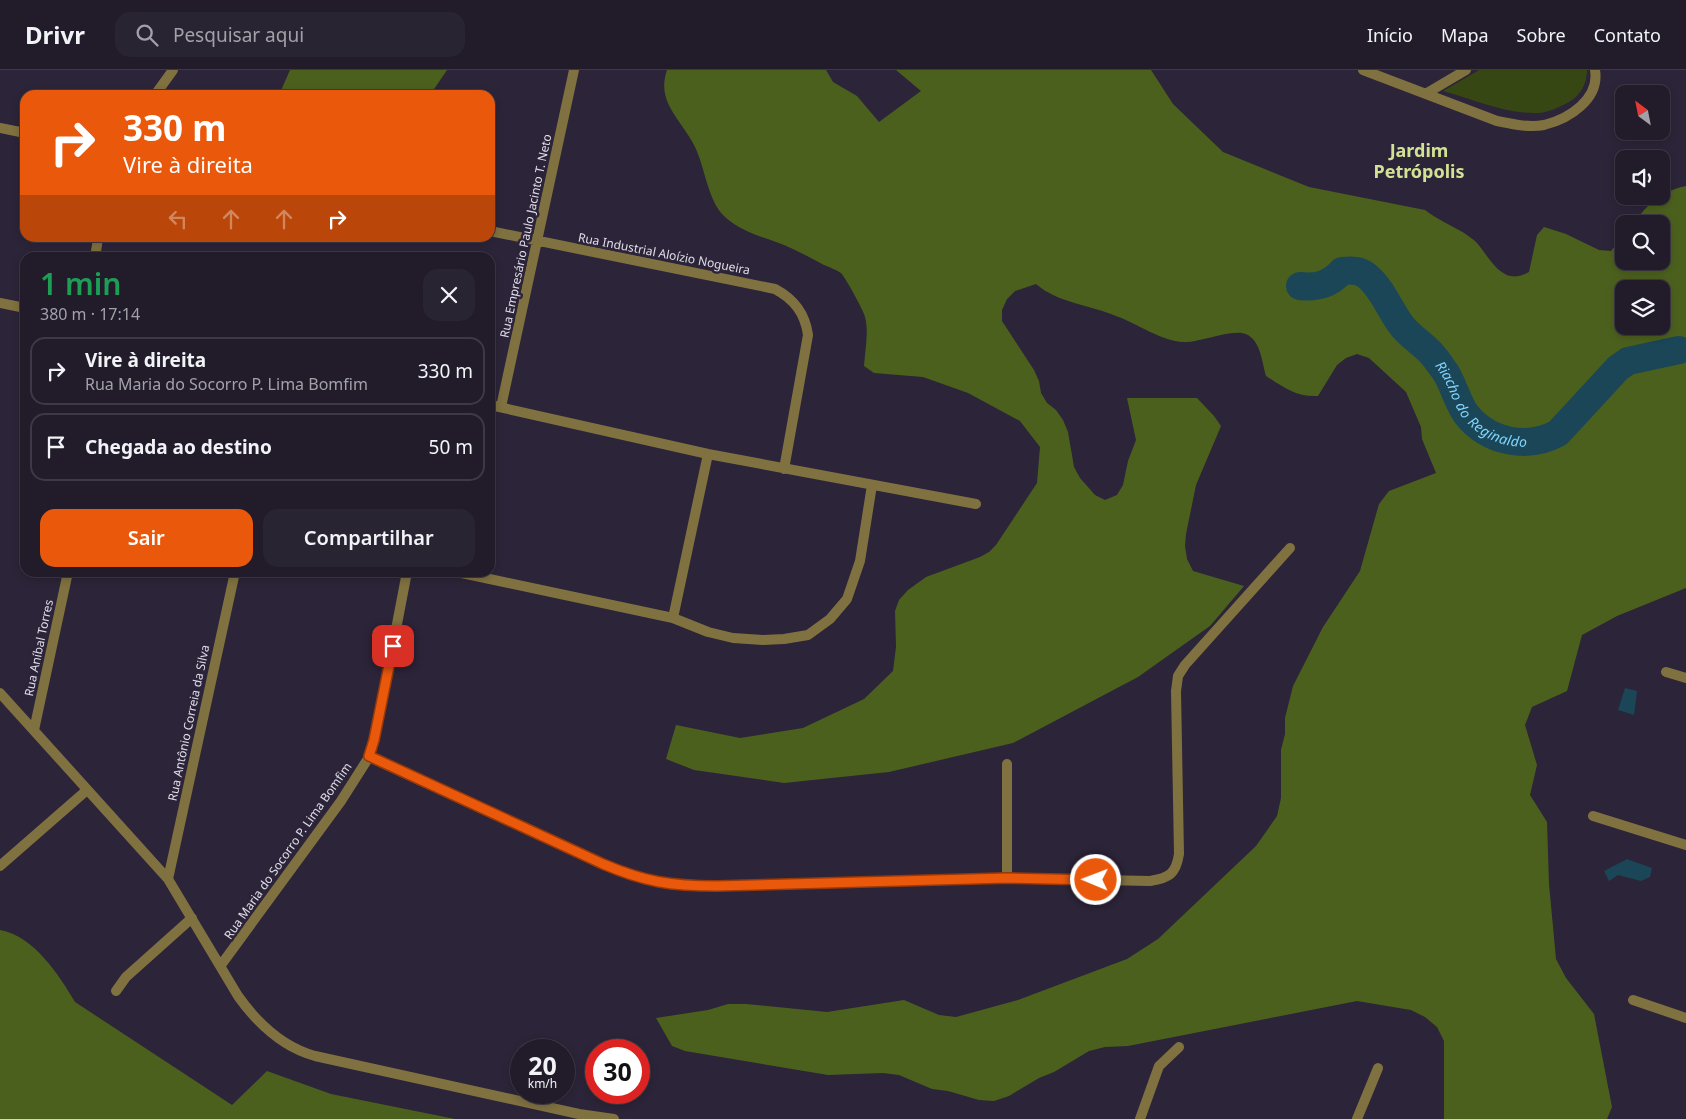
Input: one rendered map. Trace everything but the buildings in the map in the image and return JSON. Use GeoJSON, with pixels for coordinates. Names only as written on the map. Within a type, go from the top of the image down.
{"type":"FeatureCollection","features":[{"type":"Feature","properties":{"kind":"street"},"geometry":{"type":"LineString","coordinates":[[159,90],[173,70]]}},
{"type":"Feature","properties":{"kind":"street","name":"Rua Empresário Paulo Jacinto T. Neto"},"geometry":{"type":"LineString","coordinates":[[502,407],[574,70]]}},
{"type":"Feature","properties":{"kind":"street"},"geometry":{"type":"LineString","coordinates":[[1363,70],[1497,121],[1518,125],[1543,125],[1575,111],[1590,96],[1594,85],[1595,70]]}},
{"type":"Feature","properties":{"kind":"street"},"geometry":{"type":"LineString","coordinates":[[1427,93],[1466,70]]}},
{"type":"Feature","properties":{"kind":"street"},"geometry":{"type":"LineString","coordinates":[[0,128],[20,133]]}},
{"type":"Feature","properties":{"kind":"street","name":"Rua Industrial Aloízio Nogueira"},"geometry":{"type":"LineString","coordinates":[[495,232],[775,289],[788,296],[799,308],[808,335],[784,469]]}},
{"type":"Feature","properties":{"kind":"street"},"geometry":{"type":"LineString","coordinates":[[0,303],[20,307]]}},
{"type":"Feature","properties":{"kind":"street"},"geometry":{"type":"LineString","coordinates":[[495,406],[708,454],[976,504]]}},
{"type":"Feature","properties":{"kind":"street"},"geometry":{"type":"LineString","coordinates":[[673,618],[708,454]]}},
{"type":"Feature","properties":{"kind":"street"},"geometry":{"type":"LineString","coordinates":[[480,577],[673,618],[708,632],[733,638],[763,640],[808,635],[830,619],[848,599],[860,561],[872,485]]}},
{"type":"Feature","properties":{"kind":"street"},"geometry":{"type":"LineString","coordinates":[[369,756],[603,864],[640,878],[663,884],[717,886],[1007,878],[1150,881],[1162,879],[1174,871],[1180,854],[1176,691],[1178,676],[1190,659],[1290,548]]}},
{"type":"Feature","properties":{"kind":"street","name":"Rua Aníbal Torres"},"geometry":{"type":"LineString","coordinates":[[34,730],[67,577]]}},
{"type":"Feature","properties":{"kind":"street","name":"Rua Antônio Correia da Silva"},"geometry":{"type":"LineString","coordinates":[[168,879],[234,577]]}},
{"type":"Feature","properties":{"kind":"street","name":"Rua Maria do Socorro P. Lima Bomfim"},"geometry":{"type":"LineString","coordinates":[[221,965],[341,801],[369,756],[382,702],[405,577]]}},
{"type":"Feature","properties":{"kind":"street"},"geometry":{"type":"LineString","coordinates":[[1666,672],[1686,678]]}},
{"type":"Feature","properties":{"kind":"street"},"geometry":{"type":"LineString","coordinates":[[0,693],[168,879],[249,1012],[283,1042],[300,1052],[579,1114],[614,1119]]}},
{"type":"Feature","properties":{"kind":"street"},"geometry":{"type":"LineString","coordinates":[[1007,764],[1007,878]]}},
{"type":"Feature","properties":{"kind":"street"},"geometry":{"type":"LineString","coordinates":[[0,866],[87,790]]}},
{"type":"Feature","properties":{"kind":"street"},"geometry":{"type":"LineString","coordinates":[[1593,816],[1686,845]]}},
{"type":"Feature","properties":{"kind":"street"},"geometry":{"type":"LineString","coordinates":[[116,991],[126,977],[192,918]]}},
{"type":"Feature","properties":{"kind":"street"},"geometry":{"type":"LineString","coordinates":[[1634,1000],[1686,1018]]}},
{"type":"Feature","properties":{"kind":"street"},"geometry":{"type":"LineString","coordinates":[[1140,1119],[1160,1066],[1179,1047]]}},
{"type":"Feature","properties":{"kind":"street"},"geometry":{"type":"LineString","coordinates":[[1357,1119],[1378,1068]]}},
{"type":"Feature","properties":{"kind":"green space"},"geometry":{"type":"Polygon","coordinates":[[[290,70],[447,70],[433,90],[281,90],[290,70]]]}},
{"type":"Feature","properties":{"kind":"green space"},"geometry":{"type":"Polygon","coordinates":[[[667,70],[826,70],[833,82],[857,96],[879,122],[921,91],[896,70],[1151,70],[1173,104],[1223,152],[1309,187],[1425,210],[1469,236],[1479,245],[1498,269],[1507,275],[1513,276],[1529,272],[1537,235],[1544,227],[1566,234],[1599,250],[1611,251],[1615,246],[1615,270],[1670,270],[1670,215],[1640,215],[1649,205],[1670,205],[1670,191],[1686,186],[1686,588],[1617,616],[1582,635],[1567,691],[1532,707],[1525,725],[1537,765],[1530,795],[1547,822],[1549,884],[1556,959],[1566,978],[1594,1014],[1612,1107],[1607,1119],[1444,1119],[1444,1041],[1437,1027],[1425,1017],[1411,1010],[1357,1001],[1128,1046],[1105,1047],[1089,1051],[1009,1096],[994,1101],[979,1100],[948,1091],[932,1089],[899,1075],[883,1073],[828,1075],[685,1051],[672,1046],[656,1018],[708,1010],[728,1004],[827,1012],[904,1000],[939,1015],[956,1017],[1018,1000],[1127,959],[1158,939],[1256,846],[1277,816],[1281,798],[1281,750],[1285,734],[1285,718],[1293,686],[1323,627],[1360,571],[1379,504],[1389,491],[1436,473],[1422,439],[1421,427],[1406,392],[1369,358],[1357,354],[1346,358],[1337,365],[1318,396],[1303,395],[1291,391],[1266,376],[1256,343],[1248,335],[1234,333],[1191,342],[1175,341],[1106,312],[1064,300],[1036,284],[1015,291],[1007,299],[1002,310],[1002,321],[1034,370],[1039,381],[1041,393],[1047,403],[1056,410],[1063,420],[1068,432],[1074,467],[1080,478],[1095,495],[1105,500],[1117,495],[1123,485],[1128,461],[1136,440],[1127,398],[1197,398],[1214,416],[1221,426],[1196,485],[1186,534],[1187,559],[1193,571],[1244,586],[1210,626],[1138,677],[1013,743],[889,772],[784,783],[694,770],[666,759],[676,725],[740,738],[803,728],[864,699],[893,671],[896,647],[895,611],[899,600],[908,590],[926,577],[980,557],[996,545],[1037,483],[1040,447],[1020,421],[968,393],[923,377],[874,373],[864,366],[867,335],[865,317],[858,301],[841,273],[782,244],[743,229],[725,217],[713,200],[695,148],[674,114],[664,90],[667,70]]]}},
{"type":"Feature","properties":{"kind":"green space"},"geometry":{"type":"Polygon","coordinates":[[[1479,70],[1587,70],[1586,80],[1582,88],[1577,96],[1569,102],[1545,112],[1525,113],[1501,109],[1443,91],[1479,70]]]}},
{"type":"Feature","properties":{"kind":"green space"},"geometry":{"type":"Polygon","coordinates":[[[0,930],[24,940],[34,948],[53,969],[75,1002],[232,1105],[267,1071],[331,1094],[455,1119],[0,1119],[0,930]]]}},
{"type":"Feature","properties":{"kind":"water"},"geometry":{"type":"Polygon","coordinates":[[[1625,688],[1637,691],[1634,715],[1618,710],[1625,688]]]}},
{"type":"Feature","properties":{"kind":"water"},"geometry":{"type":"Polygon","coordinates":[[[1627,859],[1652,868],[1650,877],[1641,881],[1618,875],[1609,881],[1604,871],[1627,859]]]}},
{"type":"Feature","properties":{"kind":"waterway","name":"Riacho do Reginaldo"},"geometry":{"type":"LineString","coordinates":[[1300,286],[1323,284],[1333,279],[1342,271],[1356,271],[1367,276],[1378,287],[1402,326],[1430,352],[1446,373],[1466,414],[1485,431],[1509,440],[1521,442],[1534,441],[1558,433],[1618,368],[1628,361],[1679,350]]}},
{"type":"Feature","properties":{"kind":"district","name":"Jardim Petrópolis"},"geometry":{"type":"Point","coordinates":[1419,161]}},
{"type":"Feature","properties":{"kind":"route"},"geometry":{"type":"LineString","coordinates":[[393,646],[369,756],[603,864],[640,878],[663,884],[686,886],[1007,878],[1096,880]]}}]}
